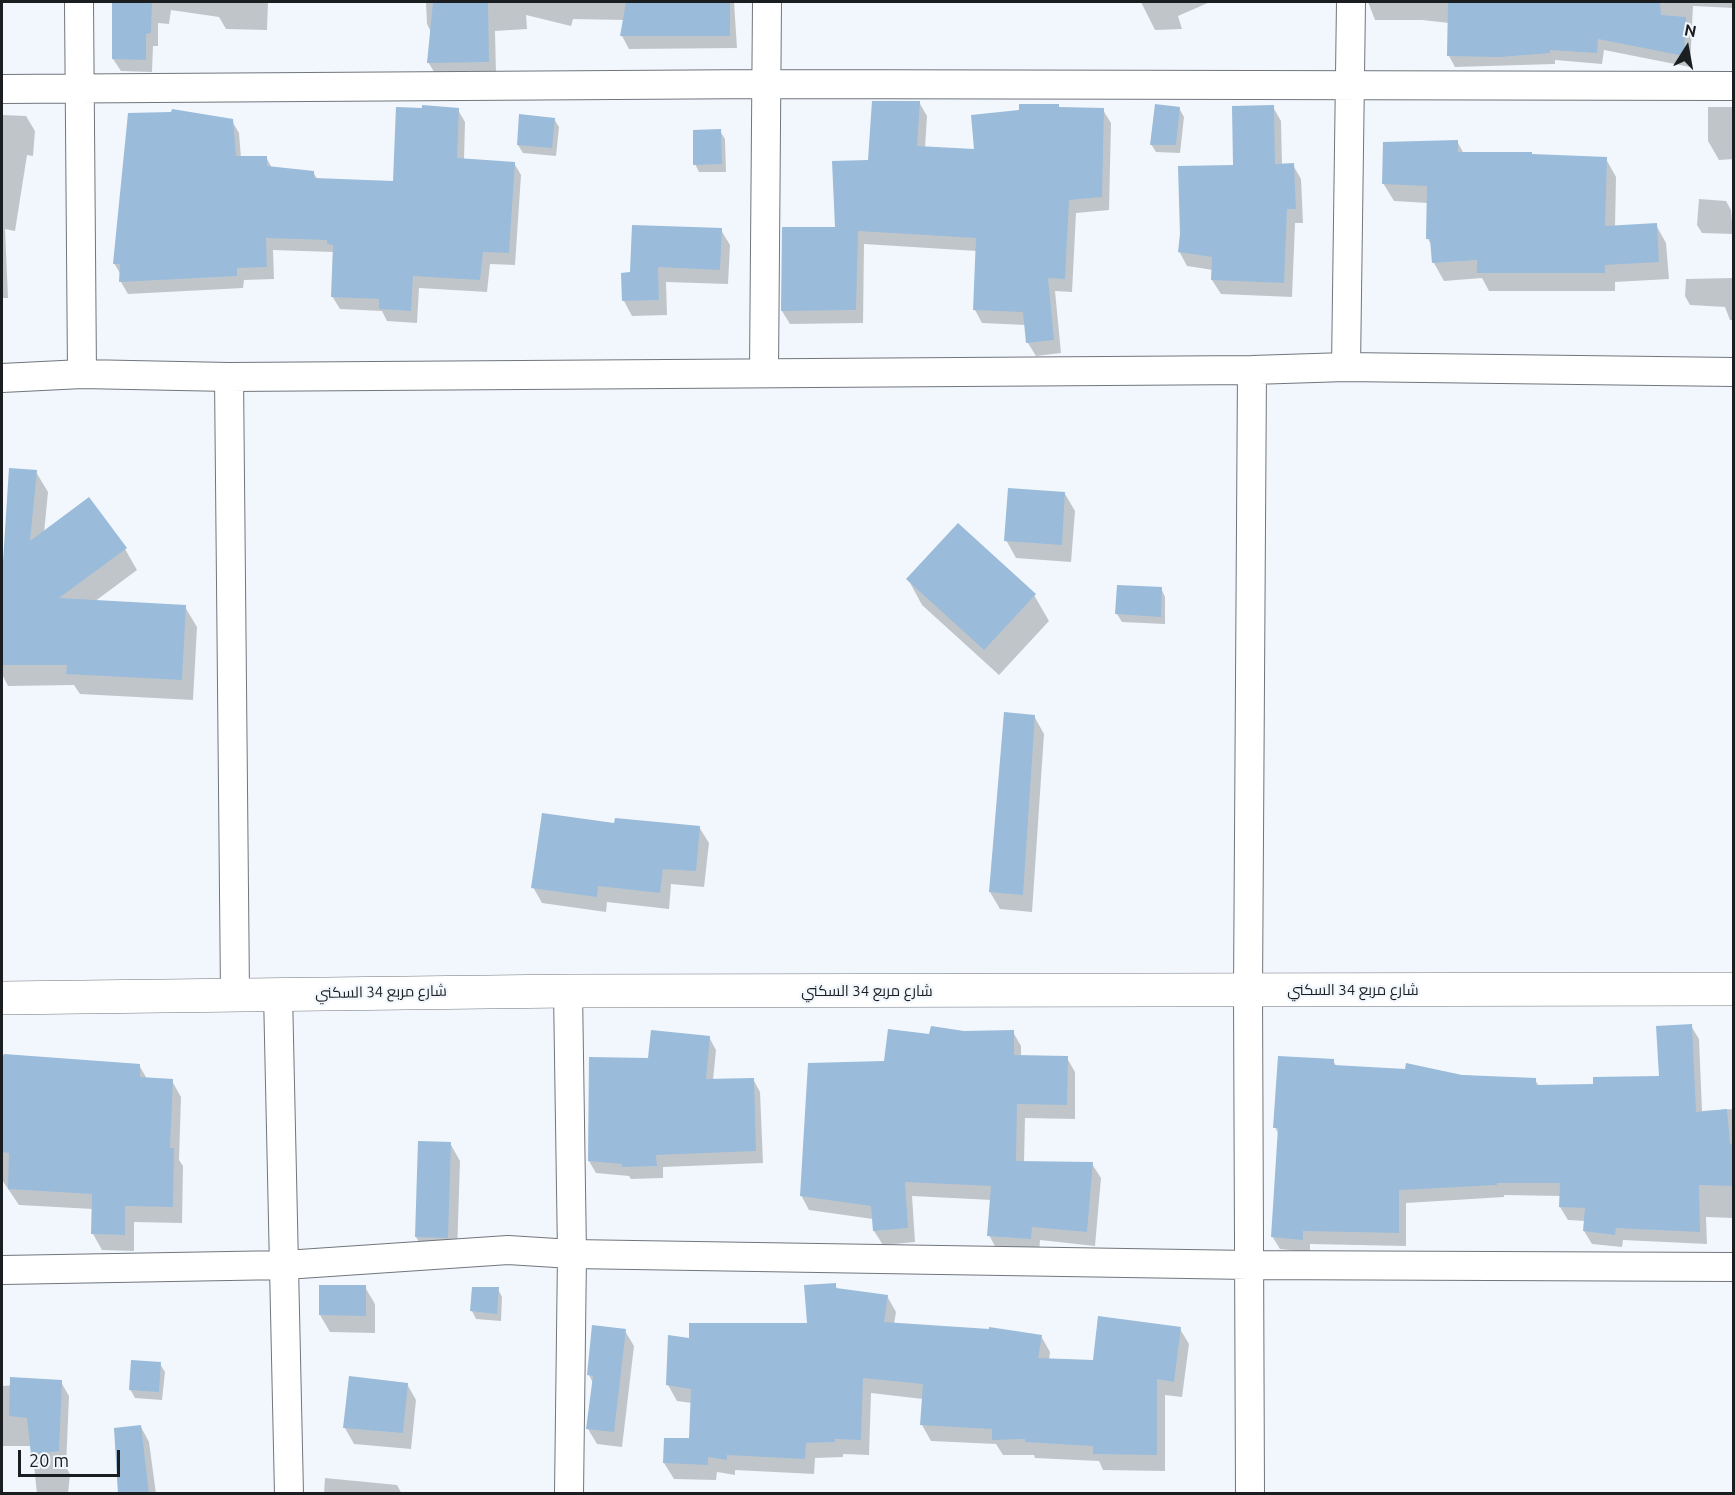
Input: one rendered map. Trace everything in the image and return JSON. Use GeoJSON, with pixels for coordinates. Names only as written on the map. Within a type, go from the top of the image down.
{"type":"FeatureCollection","features":[{"type":"Feature","properties":{"kind":"street"},"geometry":{"type":"LineString","coordinates":[[79,2],[82,374]]}},
{"type":"Feature","properties":{"kind":"street"},"geometry":{"type":"LineString","coordinates":[[764,371],[767,2]]}},
{"type":"Feature","properties":{"kind":"street"},"geometry":{"type":"LineString","coordinates":[[1346,367],[1351,2]]}},
{"type":"Feature","properties":{"kind":"street"},"geometry":{"type":"LineString","coordinates":[[2,89],[768,84],[1734,86]]}},
{"type":"Feature","properties":{"kind":"street"},"geometry":{"type":"LineString","coordinates":[[2,378],[82,374],[229,377],[764,371],[1252,370],[1346,367],[1734,372]]}},
{"type":"Feature","properties":{"kind":"street"},"geometry":{"type":"LineString","coordinates":[[1250,1494],[1248,991],[1252,370]]}},
{"type":"Feature","properties":{"kind":"street"},"geometry":{"type":"LineString","coordinates":[[229,377],[235,994]]}},
{"type":"Feature","properties":{"kind":"street","name":"شارع مربع 34 السكني"},"geometry":{"type":"LineString","coordinates":[[2,998],[568,991],[1734,989]]}},
{"type":"Feature","properties":{"kind":"street"},"geometry":{"type":"LineString","coordinates":[[568,991],[572,1254],[569,1494]]}},
{"type":"Feature","properties":{"kind":"street"},"geometry":{"type":"LineString","coordinates":[[278,993],[289,1494]]}},
{"type":"Feature","properties":{"kind":"street"},"geometry":{"type":"LineString","coordinates":[[2,1270],[285,1265],[508,1250],[572,1254],[1250,1265],[1734,1267]]}},
{"type":"Feature","properties":{"kind":"building"},"geometry":{"type":"Polygon","coordinates":[[[112,2],[152,2],[151,33],[146,34],[146,60],[112,59],[112,2]]]}},
{"type":"Feature","properties":{"kind":"building"},"geometry":{"type":"Polygon","coordinates":[[[433,2],[488,2],[489,62],[427,63],[433,2]]]}},
{"type":"Feature","properties":{"kind":"building"},"geometry":{"type":"Polygon","coordinates":[[[626,2],[730,2],[730,36],[620,36],[626,2]]]}},
{"type":"Feature","properties":{"kind":"building"},"geometry":{"type":"Polygon","coordinates":[[[1448,2],[1660,2],[1661,15],[1686,17],[1684,56],[1598,39],[1597,53],[1550,50],[1550,53],[1500,57],[1447,56],[1448,2]]]}},
{"type":"Feature","properties":{"kind":"building"},"geometry":{"type":"Polygon","coordinates":[[[872,101],[920,101],[917,146],[974,149],[971,115],[1019,110],[1019,104],[1059,104],[1059,107],[1104,108],[1102,197],[1069,200],[1065,279],[1048,278],[1054,340],[1026,343],[1023,312],[973,310],[976,238],[858,231],[856,310],[781,311],[782,227],[835,227],[832,161],[868,160],[872,101]]]}},
{"type":"Feature","properties":{"kind":"building"},"geometry":{"type":"Polygon","coordinates":[[[1155,104],[1180,107],[1176,145],[1150,145],[1155,104]]]}},
{"type":"Feature","properties":{"kind":"building"},"geometry":{"type":"Polygon","coordinates":[[[422,105],[459,108],[457,158],[515,162],[509,253],[483,252],[480,280],[413,276],[411,311],[379,309],[379,299],[331,297],[333,245],[327,244],[327,240],[266,238],[267,267],[237,268],[237,276],[119,282],[120,264],[113,264],[128,113],[171,112],[172,109],[233,119],[236,156],[267,156],[267,166],[314,171],[314,178],[393,181],[396,107],[422,108],[422,105]]]}},
{"type":"Feature","properties":{"kind":"building"},"geometry":{"type":"Polygon","coordinates":[[[1274,105],[1275,164],[1294,163],[1296,209],[1287,209],[1284,283],[1211,280],[1212,257],[1178,252],[1180,234],[1178,166],[1233,165],[1232,106],[1274,105]]]}},
{"type":"Feature","properties":{"kind":"building"},"geometry":{"type":"Polygon","coordinates":[[[519,114],[555,118],[552,148],[517,145],[519,114]]]}},
{"type":"Feature","properties":{"kind":"building"},"geometry":{"type":"Polygon","coordinates":[[[721,129],[722,164],[693,165],[693,130],[721,129]]]}},
{"type":"Feature","properties":{"kind":"building"},"geometry":{"type":"Polygon","coordinates":[[[1458,140],[1458,152],[1532,152],[1532,154],[1607,157],[1605,226],[1657,223],[1659,262],[1605,265],[1605,273],[1477,273],[1477,260],[1432,263],[1430,239],[1426,239],[1427,186],[1382,184],[1383,142],[1458,140]]]}},
{"type":"Feature","properties":{"kind":"building"},"geometry":{"type":"Polygon","coordinates":[[[632,225],[722,228],[720,270],[658,267],[659,300],[622,301],[621,273],[630,272],[632,225]]]}},
{"type":"Feature","properties":{"kind":"building"},"geometry":{"type":"Polygon","coordinates":[[[9,468],[37,470],[30,541],[89,497],[127,548],[59,598],[186,605],[182,680],[66,674],[67,665],[2,665],[2,577],[9,468]]]}},
{"type":"Feature","properties":{"kind":"building"},"geometry":{"type":"Polygon","coordinates":[[[1008,488],[1065,492],[1062,545],[1004,541],[1008,488]]]}},
{"type":"Feature","properties":{"kind":"building"},"geometry":{"type":"Polygon","coordinates":[[[958,523],[1036,594],[984,650],[906,579],[958,523]]]}},
{"type":"Feature","properties":{"kind":"building"},"geometry":{"type":"Polygon","coordinates":[[[1117,585],[1162,587],[1161,617],[1115,614],[1117,585]]]}},
{"type":"Feature","properties":{"kind":"building"},"geometry":{"type":"Polygon","coordinates":[[[1004,712],[1035,715],[1023,895],[989,892],[1004,712]]]}},
{"type":"Feature","properties":{"kind":"building"},"geometry":{"type":"Polygon","coordinates":[[[542,813],[614,823],[615,818],[700,826],[696,871],[663,869],[660,893],[598,886],[597,897],[531,888],[542,813]]]}},
{"type":"Feature","properties":{"kind":"building"},"geometry":{"type":"Polygon","coordinates":[[[1692,1024],[1696,1112],[1727,1109],[1730,1144],[1734,1144],[1734,1186],[1699,1185],[1700,1232],[1616,1228],[1615,1235],[1583,1231],[1585,1208],[1559,1207],[1560,1183],[1497,1183],[1497,1185],[1399,1190],[1399,1233],[1303,1231],[1303,1240],[1271,1237],[1278,1128],[1273,1128],[1278,1056],[1334,1059],[1334,1065],[1405,1069],[1406,1063],[1462,1075],[1536,1078],[1536,1085],[1593,1084],[1593,1077],[1659,1076],[1656,1026],[1692,1024]]]}},
{"type":"Feature","properties":{"kind":"building"},"geometry":{"type":"Polygon","coordinates":[[[931,1026],[964,1031],[1014,1030],[1014,1055],[1068,1056],[1067,1105],[1017,1104],[1016,1161],[1093,1162],[1087,1232],[1032,1227],[1031,1239],[987,1236],[991,1186],[905,1182],[908,1228],[873,1231],[871,1206],[800,1196],[808,1063],[884,1061],[888,1029],[929,1034],[931,1026]]]}},
{"type":"Feature","properties":{"kind":"building"},"geometry":{"type":"Polygon","coordinates":[[[651,1030],[710,1036],[706,1079],[754,1078],[756,1151],[656,1155],[657,1166],[622,1167],[622,1164],[588,1161],[589,1057],[648,1058],[651,1030]]]}},
{"type":"Feature","properties":{"kind":"building"},"geometry":{"type":"Polygon","coordinates":[[[4,1054],[140,1064],[140,1077],[173,1079],[170,1148],[174,1148],[173,1207],[125,1206],[125,1235],[91,1234],[92,1194],[8,1189],[9,1153],[2,1152],[2,1058],[4,1054]]]}},
{"type":"Feature","properties":{"kind":"building"},"geometry":{"type":"Polygon","coordinates":[[[418,1141],[451,1142],[448,1238],[415,1237],[418,1141]]]}},
{"type":"Feature","properties":{"kind":"building"},"geometry":{"type":"Polygon","coordinates":[[[836,1283],[836,1288],[888,1295],[884,1322],[989,1329],[989,1327],[1042,1335],[1038,1358],[1093,1360],[1098,1316],[1181,1327],[1174,1382],[1157,1379],[1157,1455],[1093,1454],[1093,1446],[1025,1442],[1025,1439],[992,1440],[992,1429],[920,1425],[923,1384],[863,1378],[861,1440],[835,1439],[835,1442],[806,1443],[805,1459],[727,1455],[727,1460],[708,1457],[708,1465],[663,1463],[664,1438],[689,1438],[691,1389],[666,1385],[668,1335],[689,1338],[689,1323],[807,1323],[804,1285],[836,1283]]]}},
{"type":"Feature","properties":{"kind":"building"},"geometry":{"type":"Polygon","coordinates":[[[319,1285],[366,1285],[366,1316],[319,1315],[319,1285]]]}},
{"type":"Feature","properties":{"kind":"building"},"geometry":{"type":"Polygon","coordinates":[[[472,1287],[499,1287],[497,1314],[470,1311],[472,1287]]]}},
{"type":"Feature","properties":{"kind":"building"},"geometry":{"type":"Polygon","coordinates":[[[592,1325],[626,1329],[614,1432],[586,1429],[593,1376],[587,1375],[592,1325]]]}},
{"type":"Feature","properties":{"kind":"building"},"geometry":{"type":"Polygon","coordinates":[[[131,1360],[161,1362],[159,1392],[129,1390],[131,1360]]]}},
{"type":"Feature","properties":{"kind":"building"},"geometry":{"type":"Polygon","coordinates":[[[349,1376],[408,1383],[403,1433],[343,1428],[349,1376]]]}},
{"type":"Feature","properties":{"kind":"building"},"geometry":{"type":"Polygon","coordinates":[[[10,1377],[62,1380],[59,1451],[31,1455],[27,1418],[9,1416],[10,1377]]]}},
{"type":"Feature","properties":{"kind":"building"},"geometry":{"type":"Polygon","coordinates":[[[141,1425],[149,1494],[118,1494],[114,1428],[141,1425]]]}}]}
